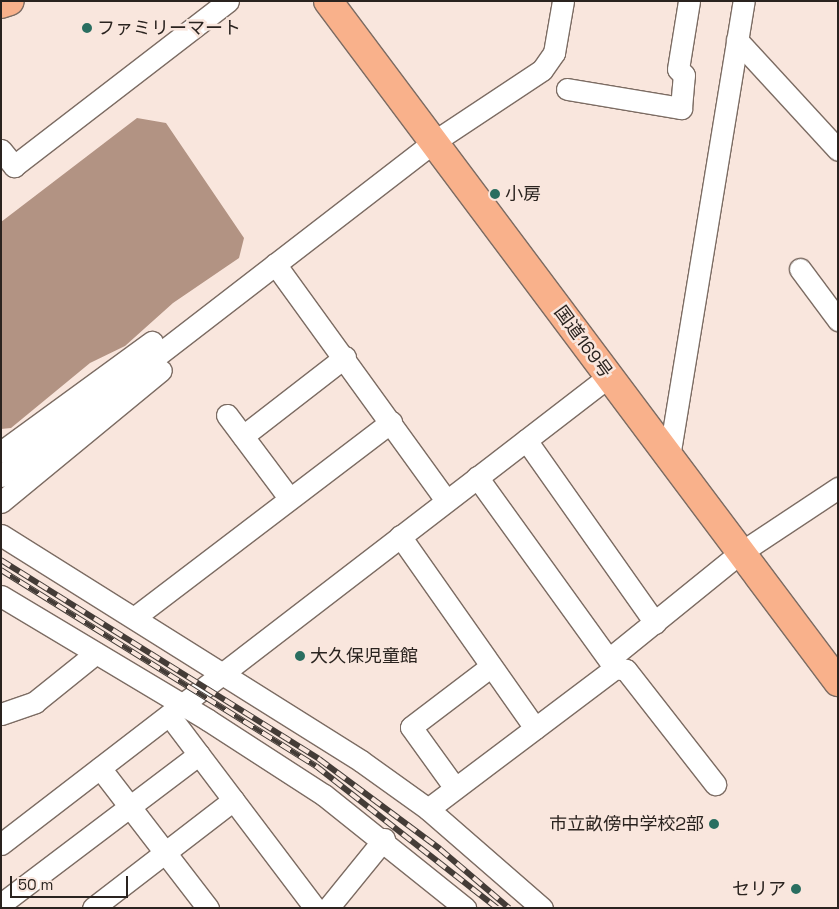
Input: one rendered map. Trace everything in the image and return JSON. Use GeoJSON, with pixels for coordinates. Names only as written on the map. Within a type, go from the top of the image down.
{"type":"FeatureCollection","features":[{"type":"Feature","properties":{"kind":"highway"},"geometry":{"type":"LineString","coordinates":[[1,4],[10,1]]}},
{"type":"Feature","properties":{"kind":"highway","name":"国道169号"},"geometry":{"type":"LineString","coordinates":[[328,1],[435,141],[608,377],[838,682]]}},
{"type":"Feature","properties":{"kind":"street"},"geometry":{"type":"LineString","coordinates":[[1,150],[14,166],[228,1]]}},
{"type":"Feature","properties":{"kind":"street"},"geometry":{"type":"LineString","coordinates":[[1,476],[435,141],[542,70],[554,53],[563,1]]}},
{"type":"Feature","properties":{"kind":"street"},"geometry":{"type":"LineString","coordinates":[[567,89],[681,108],[684,76],[678,69],[690,1]]}},
{"type":"Feature","properties":{"kind":"street"},"geometry":{"type":"LineString","coordinates":[[669,457],[744,1]]}},
{"type":"Feature","properties":{"kind":"street"},"geometry":{"type":"LineString","coordinates":[[737,40],[838,150]]}},
{"type":"Feature","properties":{"kind":"street"},"geometry":{"type":"LineString","coordinates":[[275,264],[345,357],[446,500]]}},
{"type":"Feature","properties":{"kind":"street"},"geometry":{"type":"LineString","coordinates":[[800,269],[838,320]]}},
{"type":"Feature","properties":{"kind":"street"},"geometry":{"type":"LineString","coordinates":[[1,452],[228,284],[252,282]]}},
{"type":"Feature","properties":{"kind":"street"},"geometry":{"type":"LineString","coordinates":[[1,502],[247,303],[252,282]]}},
{"type":"Feature","properties":{"kind":"street"},"geometry":{"type":"LineString","coordinates":[[243,436],[345,357]]}},
{"type":"Feature","properties":{"kind":"street"},"geometry":{"type":"LineString","coordinates":[[1,844],[608,377]]}},
{"type":"Feature","properties":{"kind":"street"},"geometry":{"type":"LineString","coordinates":[[227,414],[289,498]]}},
{"type":"Feature","properties":{"kind":"street"},"geometry":{"type":"LineString","coordinates":[[135,617],[391,422]]}},
{"type":"Feature","properties":{"kind":"street"},"geometry":{"type":"LineString","coordinates":[[526,440],[655,623]]}},
{"type":"Feature","properties":{"kind":"street"},"geometry":{"type":"LineString","coordinates":[[478,476],[612,664],[626,670],[715,784]]}},
{"type":"Feature","properties":{"kind":"street"},"geometry":{"type":"LineString","coordinates":[[428,809],[535,728],[612,664],[655,623],[740,553],[838,488]]}},
{"type":"Feature","properties":{"kind":"street"},"geometry":{"type":"LineString","coordinates":[[1,536],[135,617],[428,809],[542,908]]}},
{"type":"Feature","properties":{"kind":"street"},"geometry":{"type":"LineString","coordinates":[[400,536],[535,728]]}},
{"type":"Feature","properties":{"kind":"street"},"geometry":{"type":"LineString","coordinates":[[3,599],[96,653],[176,710],[384,839],[465,908]]}},
{"type":"Feature","properties":{"kind":"street"},"geometry":{"type":"LineString","coordinates":[[1,714],[35,702],[96,653]]}},
{"type":"Feature","properties":{"kind":"street"},"geometry":{"type":"LineString","coordinates":[[455,788],[411,727],[490,666]]}},
{"type":"Feature","properties":{"kind":"street"},"geometry":{"type":"LineString","coordinates":[[176,710],[199,754],[316,908]]}},
{"type":"Feature","properties":{"kind":"street"},"geometry":{"type":"LineString","coordinates":[[1,904],[199,754]]}},
{"type":"Feature","properties":{"kind":"street"},"geometry":{"type":"LineString","coordinates":[[100,768],[166,852],[199,905]]}},
{"type":"Feature","properties":{"kind":"street"},"geometry":{"type":"LineString","coordinates":[[93,908],[233,800]]}},
{"type":"Feature","properties":{"kind":"street"},"geometry":{"type":"LineString","coordinates":[[328,908],[384,839]]}},
{"type":"Feature","properties":{"kind":"shaded area"},"geometry":{"type":"Polygon","coordinates":[[[137,118],[166,123],[244,238],[239,258],[173,303],[125,346],[90,363],[11,428],[1,429],[1,222],[137,118]]]}},
{"type":"Feature","properties":{"kind":"railway"},"geometry":{"type":"LineString","coordinates":[[1,560],[319,759],[440,849],[509,908]]}},
{"type":"Feature","properties":{"kind":"railway"},"geometry":{"type":"LineString","coordinates":[[1,570],[316,766],[497,908]]}},
{"type":"Feature","properties":{"kind":"place","name":"ファミリーマート"},"geometry":{"type":"Point","coordinates":[87,28]}},
{"type":"Feature","properties":{"kind":"place","name":"小房"},"geometry":{"type":"Point","coordinates":[495,194]}},
{"type":"Feature","properties":{"kind":"place","name":"大久保児童館"},"geometry":{"type":"Point","coordinates":[300,656]}},
{"type":"Feature","properties":{"kind":"place","name":"市立畝傍中学校2部"},"geometry":{"type":"Point","coordinates":[714,824]}},
{"type":"Feature","properties":{"kind":"place","name":"セリア"},"geometry":{"type":"Point","coordinates":[796,889]}}]}
